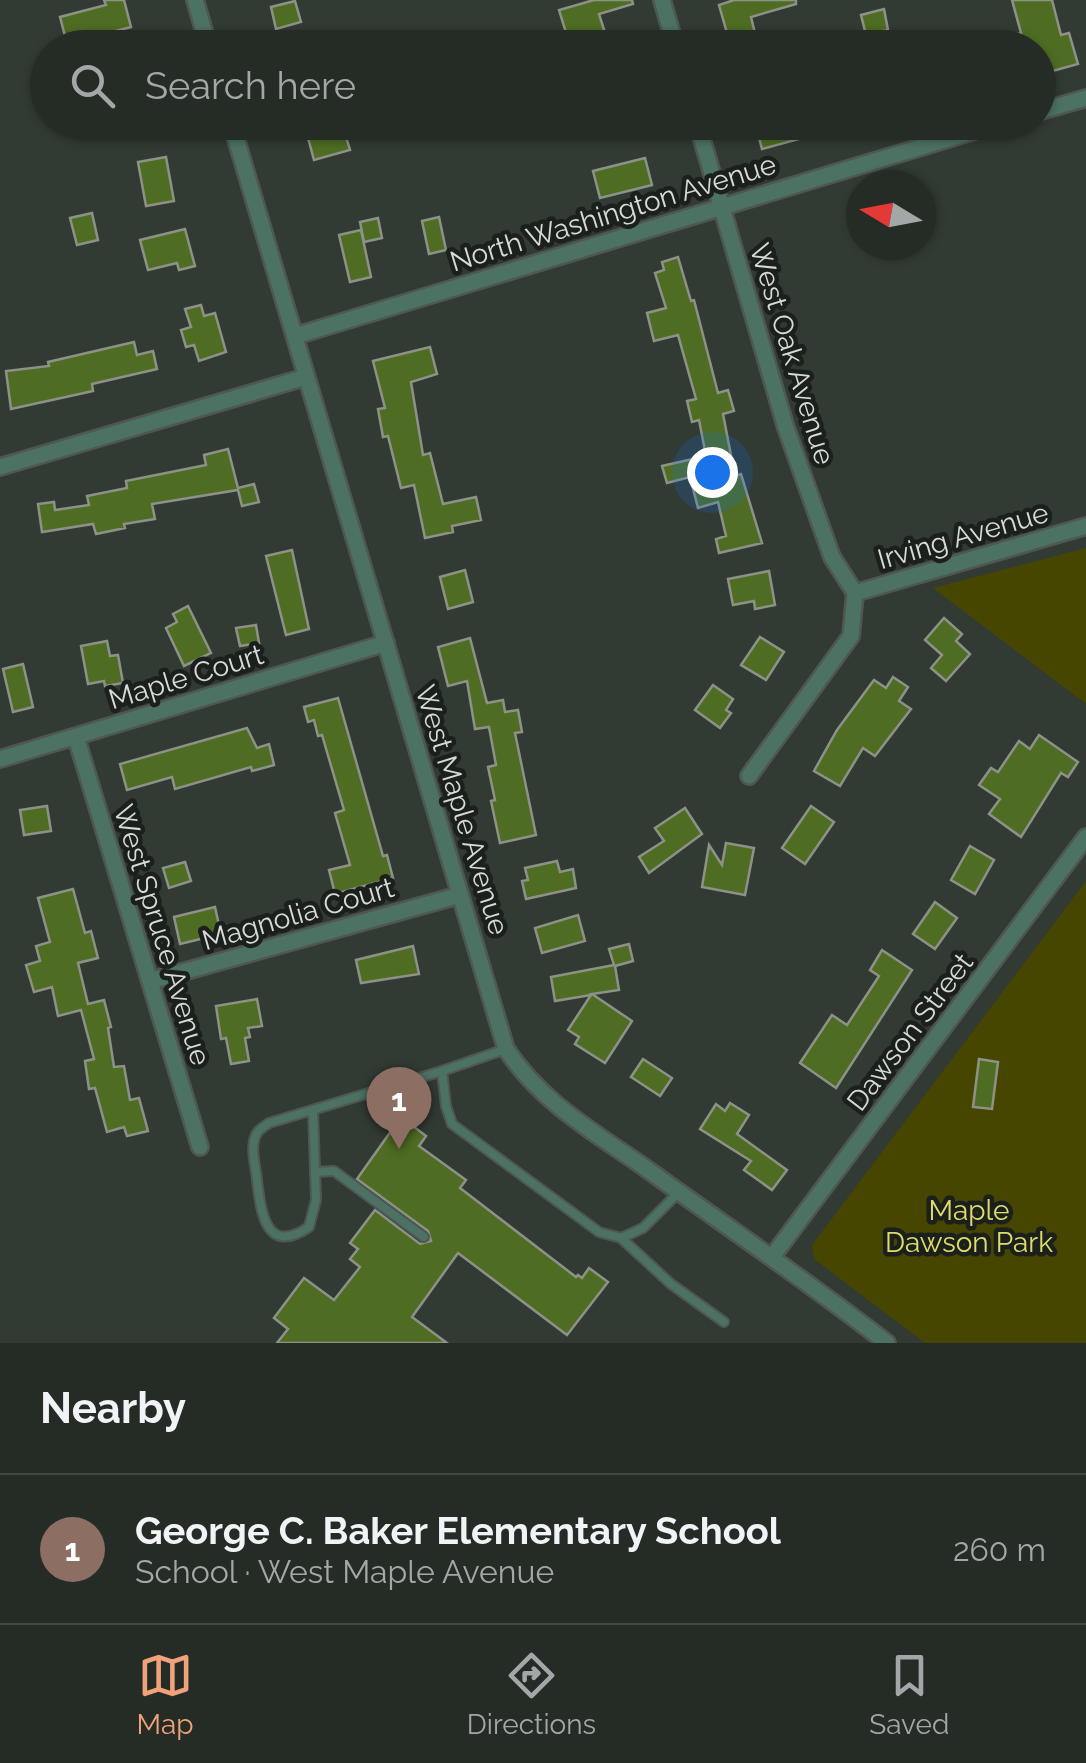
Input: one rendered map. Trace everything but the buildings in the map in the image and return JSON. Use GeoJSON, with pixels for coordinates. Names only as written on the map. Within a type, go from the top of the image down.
{"type":"FeatureCollection","features":[{"type":"Feature","properties":{"kind":"street"},"geometry":{"type":"LineString","coordinates":[[195,0],[204,30]]}},
{"type":"Feature","properties":{"kind":"street"},"geometry":{"type":"LineString","coordinates":[[662,0],[671,30]]}},
{"type":"Feature","properties":{"kind":"street"},"geometry":{"type":"LineString","coordinates":[[1056,107],[1086,98]]}},
{"type":"Feature","properties":{"kind":"street","name":"West Maple Avenue"},"geometry":{"type":"LineString","coordinates":[[236,140],[506,1048],[534,1084],[568,1115],[772,1256],[887,1343]]}},
{"type":"Feature","properties":{"kind":"street","name":"West Oak Avenue"},"geometry":{"type":"LineString","coordinates":[[702,140],[786,428],[832,558],[855,593]]}},
{"type":"Feature","properties":{"kind":"street","name":"North Washington Avenue"},"geometry":{"type":"LineString","coordinates":[[295,336],[944,140]]}},
{"type":"Feature","properties":{"kind":"street"},"geometry":{"type":"LineString","coordinates":[[0,467],[306,377]]}},
{"type":"Feature","properties":{"kind":"street","name":"Irving Avenue"},"geometry":{"type":"LineString","coordinates":[[855,593],[1086,526]]}},
{"type":"Feature","properties":{"kind":"street"},"geometry":{"type":"LineString","coordinates":[[749,776],[851,636],[855,593]]}},
{"type":"Feature","properties":{"kind":"street","name":"Maple Court"},"geometry":{"type":"LineString","coordinates":[[0,759],[386,643]]}},
{"type":"Feature","properties":{"kind":"street","name":"West Spruce Avenue"},"geometry":{"type":"LineString","coordinates":[[76,736],[200,1147]]}},
{"type":"Feature","properties":{"kind":"street","name":"Dawson Street"},"geometry":{"type":"LineString","coordinates":[[772,1256],[1086,837]]}},
{"type":"Feature","properties":{"kind":"street","name":"Magnolia Court"},"geometry":{"type":"LineString","coordinates":[[150,981],[460,895]]}},
{"type":"Feature","properties":{"kind":"lane"},"geometry":{"type":"LineString","coordinates":[[313,1110],[316,1200],[309,1227],[295,1236],[281,1236],[268,1230],[261,1215],[254,1146],[258,1132],[269,1123],[313,1110],[442,1072],[506,1048]]}},
{"type":"Feature","properties":{"kind":"lane"},"geometry":{"type":"LineString","coordinates":[[442,1072],[452,1124],[599,1232],[622,1238],[672,1284],[724,1322]]}},
{"type":"Feature","properties":{"kind":"lane"},"geometry":{"type":"LineString","coordinates":[[315,1172],[334,1171],[424,1237]]}},
{"type":"Feature","properties":{"kind":"lane"},"geometry":{"type":"LineString","coordinates":[[622,1238],[643,1228],[678,1193]]}},
{"type":"Feature","properties":{"kind":"green space"},"geometry":{"type":"Polygon","coordinates":[[[1086,548],[1086,704],[933,588],[1086,548]]]}},
{"type":"Feature","properties":{"kind":"green space","name":"Maple Dawson Park"},"geometry":{"type":"Polygon","coordinates":[[[1086,881],[1086,1343],[925,1343],[814,1259],[812,1245],[1086,881]]]}},
{"type":"Feature","properties":{"kind":"place","name":"George C. Baker Elementary School"},"geometry":{"type":"Point","coordinates":[399,1149]}}]}
